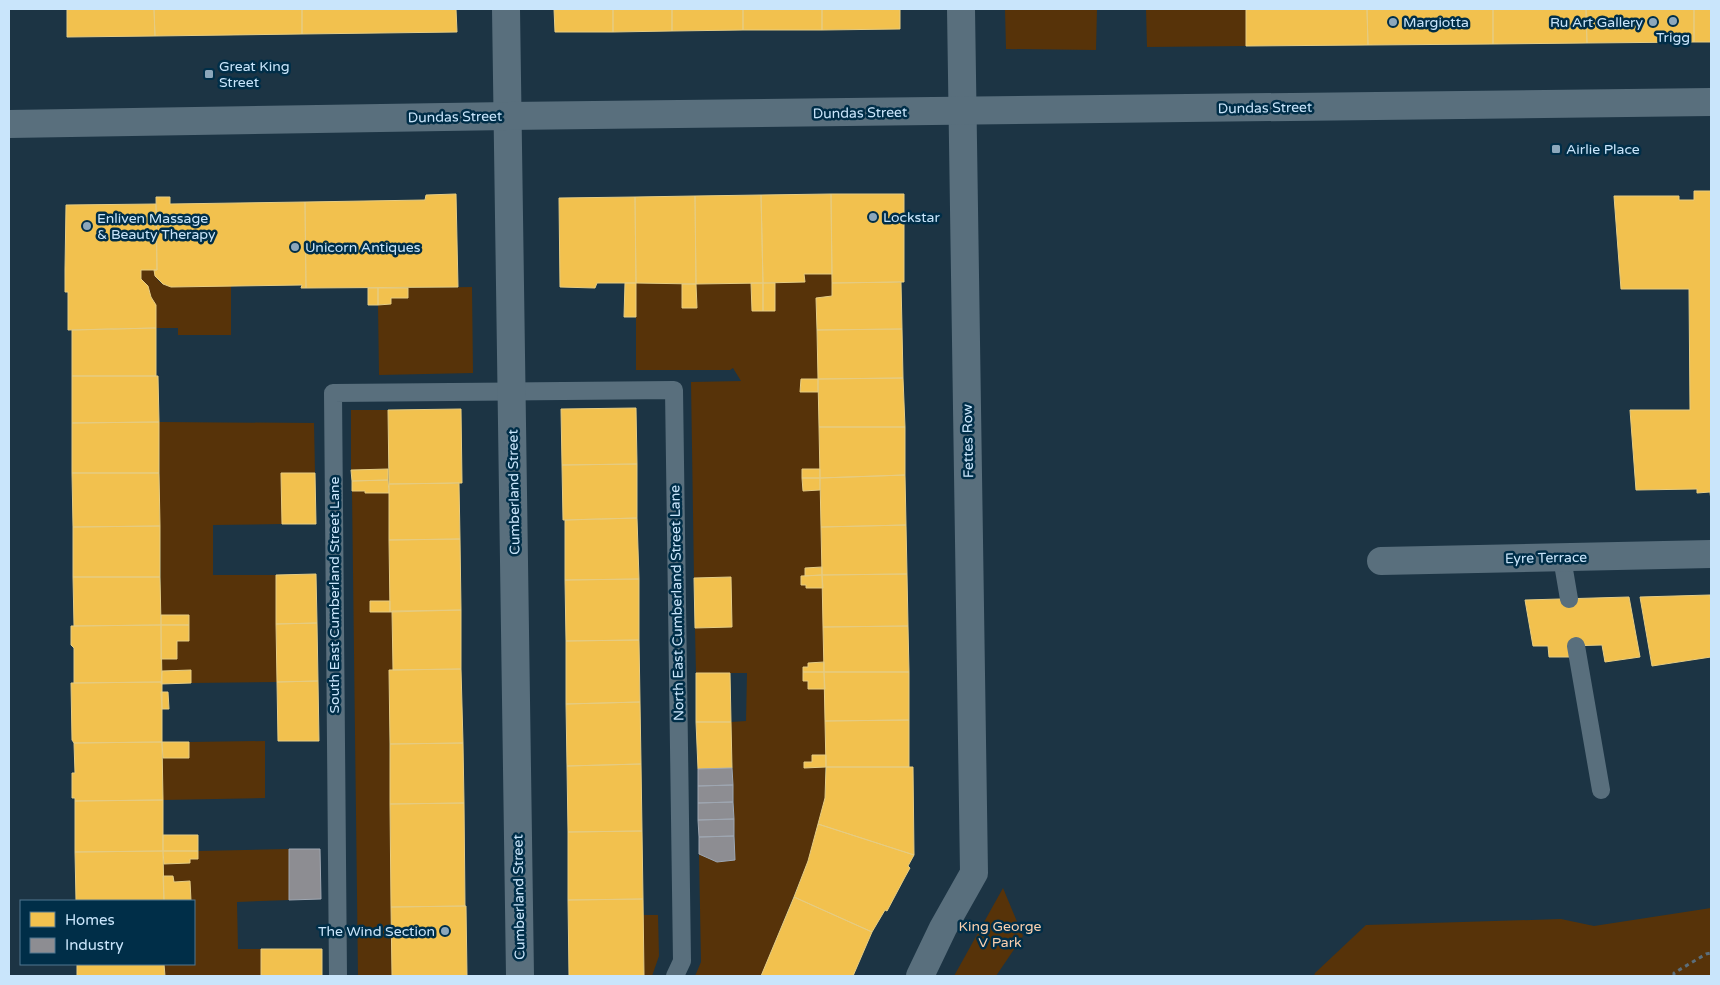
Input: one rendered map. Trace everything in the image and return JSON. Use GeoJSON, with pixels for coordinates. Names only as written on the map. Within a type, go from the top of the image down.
{"type":"FeatureCollection","features":[{"type":"Feature","properties":{"kind":"street","name":"Cumberland Street"},"geometry":{"type":"LineString","coordinates":[[506,9],[520,976]]}},
{"type":"Feature","properties":{"kind":"street","name":"Fettes Row"},"geometry":{"type":"LineString","coordinates":[[920,976],[943,928],[974,873],[961,9]]}},
{"type":"Feature","properties":{"kind":"street","name":"Dundas Street"},"geometry":{"type":"LineString","coordinates":[[9,124],[508,116],[1711,102]]}},
{"type":"Feature","properties":{"kind":"street","name":"Eyre Terrace"},"geometry":{"type":"LineString","coordinates":[[1381,562],[1711,554]]}},
{"type":"Feature","properties":{"kind":"lane","name":"North East Cumberland Street Lane"},"geometry":{"type":"LineString","coordinates":[[513,391],[674,390],[682,961],[675,976]]}},
{"type":"Feature","properties":{"kind":"lane","name":"South East Cumberland Street Lane"},"geometry":{"type":"LineString","coordinates":[[338,976],[333,393],[513,391]]}},
{"type":"Feature","properties":{"kind":"lane"},"geometry":{"type":"LineString","coordinates":[[1562,558],[1569,599]]}},
{"type":"Feature","properties":{"kind":"lane"},"geometry":{"type":"LineString","coordinates":[[1576,646],[1601,790]]}},
{"type":"Feature","properties":{"kind":"path"},"geometry":{"type":"LineString","coordinates":[[1674,976],[1674,973],[1711,953]]}},
{"type":"Feature","properties":{"kind":"green space"},"geometry":{"type":"Polygon","coordinates":[[[1005,9],[1097,9],[1096,50],[1006,49],[1005,9]]]}},
{"type":"Feature","properties":{"kind":"green space"},"geometry":{"type":"Polygon","coordinates":[[[1146,9],[1246,9],[1246,46],[1147,47],[1146,9]]]}},
{"type":"Feature","properties":{"kind":"green space"},"geometry":{"type":"Polygon","coordinates":[[[141,270],[154,270],[158,280],[167,286],[231,286],[231,335],[178,335],[178,328],[156,328],[156,305],[151,297],[148,286],[141,279],[141,270]]]}},
{"type":"Feature","properties":{"kind":"green space"},"geometry":{"type":"Polygon","coordinates":[[[804,274],[832,274],[832,296],[816,299],[818,379],[801,380],[800,392],[818,392],[820,469],[802,469],[803,491],[820,490],[822,567],[805,568],[805,576],[801,576],[801,584],[806,585],[806,588],[823,588],[824,662],[808,663],[808,667],[803,667],[803,681],[808,681],[808,689],[825,689],[826,755],[812,755],[812,762],[804,763],[804,768],[825,767],[825,798],[808,861],[761,976],[695,976],[701,962],[699,854],[717,862],[735,860],[731,722],[746,721],[747,673],[696,673],[695,628],[732,627],[731,577],[694,578],[691,382],[741,381],[733,368],[730,370],[636,370],[636,283],[682,284],[682,308],[697,307],[696,284],[751,283],[752,311],[775,311],[775,283],[804,282],[804,274]]]}},
{"type":"Feature","properties":{"kind":"green space"},"geometry":{"type":"Polygon","coordinates":[[[472,287],[473,373],[379,375],[378,305],[391,304],[391,298],[408,298],[408,288],[472,287]]]}},
{"type":"Feature","properties":{"kind":"green space"},"geometry":{"type":"Polygon","coordinates":[[[351,410],[388,410],[388,469],[351,470],[351,410]]]}},
{"type":"Feature","properties":{"kind":"green space"},"geometry":{"type":"Polygon","coordinates":[[[159,422],[314,423],[315,473],[282,473],[282,524],[213,525],[213,575],[276,575],[277,682],[191,683],[191,670],[162,671],[161,659],[177,659],[177,641],[189,641],[189,615],[161,615],[159,422]]]}},
{"type":"Feature","properties":{"kind":"green space"},"geometry":{"type":"Polygon","coordinates":[[[352,491],[389,493],[390,601],[371,601],[392,611],[393,670],[389,671],[392,976],[358,976],[352,491]]]}},
{"type":"Feature","properties":{"kind":"green space"},"geometry":{"type":"Polygon","coordinates":[[[265,741],[265,798],[163,800],[163,758],[189,758],[189,742],[265,741]]]}},
{"type":"Feature","properties":{"kind":"green space"},"geometry":{"type":"Polygon","coordinates":[[[289,849],[289,900],[237,902],[238,949],[261,949],[261,976],[165,976],[164,965],[195,965],[195,900],[191,900],[190,881],[174,882],[173,876],[163,876],[164,864],[189,863],[190,859],[198,859],[198,851],[289,849]]]}},
{"type":"Feature","properties":{"kind":"green space","name":"King George V Park"},"geometry":{"type":"Polygon","coordinates":[[[1003,888],[1023,936],[996,976],[954,976],[1003,888]]]}},
{"type":"Feature","properties":{"kind":"green space"},"geometry":{"type":"Polygon","coordinates":[[[1711,908],[1711,976],[1314,976],[1366,925],[1561,919],[1594,926],[1711,908]]]}},
{"type":"Feature","properties":{"kind":"green space"},"geometry":{"type":"Polygon","coordinates":[[[643,915],[658,915],[659,956],[652,976],[644,976],[643,915]]]}},
{"type":"Feature","properties":{"kind":"building: Homes"},"geometry":{"type":"Polygon","coordinates":[[[67,9],[154,9],[155,36],[67,37],[67,9]]]}},
{"type":"Feature","properties":{"kind":"building: Homes"},"geometry":{"type":"Polygon","coordinates":[[[154,9],[302,9],[302,34],[155,36],[154,9]]]}},
{"type":"Feature","properties":{"kind":"building: Homes"},"geometry":{"type":"Polygon","coordinates":[[[302,9],[456,9],[457,32],[302,34],[302,9]]]}},
{"type":"Feature","properties":{"kind":"building: Homes"},"geometry":{"type":"Polygon","coordinates":[[[554,9],[613,9],[613,32],[555,32],[554,9]]]}},
{"type":"Feature","properties":{"kind":"building: Homes"},"geometry":{"type":"Polygon","coordinates":[[[613,9],[672,9],[672,31],[613,32],[613,9]]]}},
{"type":"Feature","properties":{"kind":"building: Homes"},"geometry":{"type":"Polygon","coordinates":[[[672,9],[743,9],[743,30],[672,31],[672,9]]]}},
{"type":"Feature","properties":{"kind":"building: Homes"},"geometry":{"type":"Polygon","coordinates":[[[743,9],[822,9],[822,30],[743,30],[743,9]]]}},
{"type":"Feature","properties":{"kind":"building: Homes"},"geometry":{"type":"Polygon","coordinates":[[[822,9],[900,9],[900,29],[822,30],[822,9]]]}},
{"type":"Feature","properties":{"kind":"building: Homes"},"geometry":{"type":"Polygon","coordinates":[[[1246,9],[1367,9],[1368,45],[1246,46],[1246,9]]]}},
{"type":"Feature","properties":{"kind":"building: Homes"},"geometry":{"type":"Polygon","coordinates":[[[1367,9],[1493,9],[1493,44],[1368,45],[1367,9]]]}},
{"type":"Feature","properties":{"kind":"building: Homes"},"geometry":{"type":"Polygon","coordinates":[[[1493,9],[1586,9],[1587,43],[1493,44],[1493,9]]]}},
{"type":"Feature","properties":{"kind":"building: Homes"},"geometry":{"type":"Polygon","coordinates":[[[1586,9],[1694,9],[1694,42],[1587,43],[1586,9]]]}},
{"type":"Feature","properties":{"kind":"building: Homes"},"geometry":{"type":"Polygon","coordinates":[[[1694,9],[1711,9],[1711,42],[1694,42],[1694,9]]]}},
{"type":"Feature","properties":{"kind":"building: Homes"},"geometry":{"type":"Polygon","coordinates":[[[1694,191],[1711,191],[1711,501],[1710,492],[1697,493],[1697,489],[1636,490],[1630,410],[1690,410],[1689,289],[1621,289],[1614,196],[1679,196],[1679,200],[1694,200],[1694,191]]]}},
{"type":"Feature","properties":{"kind":"building: Homes"},"geometry":{"type":"Polygon","coordinates":[[[456,194],[458,287],[306,288],[305,202],[425,200],[426,195],[456,194]]]}},
{"type":"Feature","properties":{"kind":"building: Homes"},"geometry":{"type":"Polygon","coordinates":[[[831,194],[904,194],[904,282],[832,283],[831,194]]]}},
{"type":"Feature","properties":{"kind":"building: Homes"},"geometry":{"type":"Polygon","coordinates":[[[831,194],[832,274],[804,274],[805,282],[763,283],[761,195],[831,194]]]}},
{"type":"Feature","properties":{"kind":"building: Homes"},"geometry":{"type":"Polygon","coordinates":[[[761,195],[763,283],[696,284],[695,196],[761,195]]]}},
{"type":"Feature","properties":{"kind":"building: Homes"},"geometry":{"type":"Polygon","coordinates":[[[695,196],[696,284],[636,283],[635,197],[695,196]]]}},
{"type":"Feature","properties":{"kind":"building: Homes"},"geometry":{"type":"Polygon","coordinates":[[[156,197],[170,197],[170,204],[305,202],[306,288],[301,288],[302,285],[171,287],[163,284],[155,276],[154,270],[157,270],[156,197]]]}},
{"type":"Feature","properties":{"kind":"building: Homes"},"geometry":{"type":"Polygon","coordinates":[[[635,197],[636,283],[597,283],[595,288],[560,287],[559,198],[635,197]]]}},
{"type":"Feature","properties":{"kind":"building: Homes"},"geometry":{"type":"Polygon","coordinates":[[[156,204],[157,270],[141,270],[141,279],[148,286],[151,297],[156,305],[156,328],[68,330],[68,292],[65,292],[66,205],[156,204]]]}},
{"type":"Feature","properties":{"kind":"building: Homes"},"geometry":{"type":"Polygon","coordinates":[[[901,282],[902,329],[817,330],[816,298],[832,296],[832,283],[901,282]]]}},
{"type":"Feature","properties":{"kind":"building: Homes"},"geometry":{"type":"Polygon","coordinates":[[[625,283],[636,283],[636,317],[624,317],[625,283]]]}},
{"type":"Feature","properties":{"kind":"building: Homes"},"geometry":{"type":"Polygon","coordinates":[[[751,283],[763,283],[763,311],[752,311],[751,283]]]}},
{"type":"Feature","properties":{"kind":"building: Homes"},"geometry":{"type":"Polygon","coordinates":[[[763,283],[775,283],[775,311],[763,311],[763,283]]]}},
{"type":"Feature","properties":{"kind":"building: Homes"},"geometry":{"type":"Polygon","coordinates":[[[682,284],[696,284],[697,308],[682,308],[682,284]]]}},
{"type":"Feature","properties":{"kind":"building: Homes"},"geometry":{"type":"Polygon","coordinates":[[[368,288],[378,288],[378,305],[368,305],[368,288]]]}},
{"type":"Feature","properties":{"kind":"building: Homes"},"geometry":{"type":"Polygon","coordinates":[[[378,288],[408,288],[408,298],[391,298],[391,304],[378,305],[378,288]]]}},
{"type":"Feature","properties":{"kind":"building: Homes"},"geometry":{"type":"Polygon","coordinates":[[[156,328],[156,376],[72,376],[72,330],[156,328]]]}},
{"type":"Feature","properties":{"kind":"building: Homes"},"geometry":{"type":"Polygon","coordinates":[[[902,329],[903,378],[818,379],[817,330],[902,329]]]}},
{"type":"Feature","properties":{"kind":"building: Homes"},"geometry":{"type":"Polygon","coordinates":[[[72,376],[158,376],[159,422],[72,423],[72,376]]]}},
{"type":"Feature","properties":{"kind":"building: Homes"},"geometry":{"type":"Polygon","coordinates":[[[903,378],[905,427],[819,427],[818,379],[903,378]]]}},
{"type":"Feature","properties":{"kind":"building: Homes"},"geometry":{"type":"Polygon","coordinates":[[[801,379],[818,379],[818,392],[800,392],[801,379]]]}},
{"type":"Feature","properties":{"kind":"building: Homes"},"geometry":{"type":"Polygon","coordinates":[[[636,408],[637,464],[562,465],[561,409],[636,408]]]}},
{"type":"Feature","properties":{"kind":"building: Homes"},"geometry":{"type":"Polygon","coordinates":[[[461,409],[462,483],[389,484],[388,410],[461,409]]]}},
{"type":"Feature","properties":{"kind":"building: Homes"},"geometry":{"type":"Polygon","coordinates":[[[159,422],[159,473],[72,473],[72,423],[159,422]]]}},
{"type":"Feature","properties":{"kind":"building: Homes"},"geometry":{"type":"Polygon","coordinates":[[[819,427],[905,427],[905,475],[820,478],[819,427]]]}},
{"type":"Feature","properties":{"kind":"building: Homes"},"geometry":{"type":"Polygon","coordinates":[[[637,464],[637,518],[563,520],[562,465],[637,464]]]}},
{"type":"Feature","properties":{"kind":"building: Homes"},"geometry":{"type":"Polygon","coordinates":[[[388,469],[388,480],[352,481],[351,470],[388,469]]]}},
{"type":"Feature","properties":{"kind":"building: Homes"},"geometry":{"type":"Polygon","coordinates":[[[802,469],[820,469],[820,478],[802,478],[802,469]]]}},
{"type":"Feature","properties":{"kind":"building: Homes"},"geometry":{"type":"Polygon","coordinates":[[[72,473],[159,473],[160,526],[73,527],[72,473]]]}},
{"type":"Feature","properties":{"kind":"building: Homes"},"geometry":{"type":"Polygon","coordinates":[[[281,473],[315,473],[316,524],[282,524],[281,473]]]}},
{"type":"Feature","properties":{"kind":"building: Homes"},"geometry":{"type":"Polygon","coordinates":[[[905,475],[906,525],[821,527],[820,478],[905,475]]]}},
{"type":"Feature","properties":{"kind":"building: Homes"},"geometry":{"type":"Polygon","coordinates":[[[802,478],[820,478],[820,490],[803,491],[802,478]]]}},
{"type":"Feature","properties":{"kind":"building: Homes"},"geometry":{"type":"Polygon","coordinates":[[[388,480],[389,493],[352,491],[352,481],[388,480]]]}},
{"type":"Feature","properties":{"kind":"building: Homes"},"geometry":{"type":"Polygon","coordinates":[[[459,483],[460,539],[389,540],[389,484],[459,483]]]}},
{"type":"Feature","properties":{"kind":"building: Homes"},"geometry":{"type":"Polygon","coordinates":[[[637,518],[639,579],[565,580],[565,520],[637,518]]]}},
{"type":"Feature","properties":{"kind":"building: Homes"},"geometry":{"type":"Polygon","coordinates":[[[906,525],[907,574],[822,575],[821,527],[906,525]]]}},
{"type":"Feature","properties":{"kind":"building: Homes"},"geometry":{"type":"Polygon","coordinates":[[[160,526],[160,577],[73,577],[73,527],[160,526]]]}},
{"type":"Feature","properties":{"kind":"building: Homes"},"geometry":{"type":"Polygon","coordinates":[[[460,539],[461,610],[390,612],[389,540],[460,539]]]}},
{"type":"Feature","properties":{"kind":"building: Homes"},"geometry":{"type":"Polygon","coordinates":[[[822,567],[822,575],[805,576],[805,568],[822,567]]]}},
{"type":"Feature","properties":{"kind":"building: Homes"},"geometry":{"type":"Polygon","coordinates":[[[316,574],[317,623],[276,624],[276,575],[316,574]]]}},
{"type":"Feature","properties":{"kind":"building: Homes"},"geometry":{"type":"Polygon","coordinates":[[[907,574],[908,626],[823,627],[822,575],[907,574]]]}},
{"type":"Feature","properties":{"kind":"building: Homes"},"geometry":{"type":"Polygon","coordinates":[[[822,575],[823,588],[806,588],[806,585],[801,585],[801,576],[822,575]]]}},
{"type":"Feature","properties":{"kind":"building: Homes"},"geometry":{"type":"Polygon","coordinates":[[[73,577],[160,577],[161,625],[74,626],[73,577]]]}},
{"type":"Feature","properties":{"kind":"building: Homes"},"geometry":{"type":"Polygon","coordinates":[[[731,577],[732,627],[695,628],[694,578],[731,577]]]}},
{"type":"Feature","properties":{"kind":"building: Homes"},"geometry":{"type":"Polygon","coordinates":[[[639,579],[639,640],[566,641],[565,580],[639,579]]]}},
{"type":"Feature","properties":{"kind":"building: Homes"},"geometry":{"type":"Polygon","coordinates":[[[1710,595],[1711,657],[1652,666],[1640,597],[1710,595]]]}},
{"type":"Feature","properties":{"kind":"building: Homes"},"geometry":{"type":"Polygon","coordinates":[[[1629,597],[1640,657],[1605,662],[1602,645],[1568,646],[1570,657],[1549,657],[1548,646],[1533,646],[1525,600],[1629,597]]]}},
{"type":"Feature","properties":{"kind":"building: Homes"},"geometry":{"type":"Polygon","coordinates":[[[370,601],[390,601],[390,612],[370,612],[370,601]]]}},
{"type":"Feature","properties":{"kind":"building: Homes"},"geometry":{"type":"Polygon","coordinates":[[[461,610],[461,669],[393,670],[392,611],[461,610]]]}},
{"type":"Feature","properties":{"kind":"building: Homes"},"geometry":{"type":"Polygon","coordinates":[[[161,615],[189,615],[189,625],[161,625],[161,615]]]}},
{"type":"Feature","properties":{"kind":"building: Homes"},"geometry":{"type":"Polygon","coordinates":[[[317,623],[318,681],[277,682],[276,624],[317,623]]]}},
{"type":"Feature","properties":{"kind":"building: Homes"},"geometry":{"type":"Polygon","coordinates":[[[161,625],[162,682],[74,683],[74,648],[71,645],[71,626],[161,625]]]}},
{"type":"Feature","properties":{"kind":"building: Homes"},"geometry":{"type":"Polygon","coordinates":[[[161,625],[189,625],[189,641],[177,641],[177,659],[161,659],[161,625]]]}},
{"type":"Feature","properties":{"kind":"building: Homes"},"geometry":{"type":"Polygon","coordinates":[[[908,626],[909,672],[824,672],[823,627],[908,626]]]}},
{"type":"Feature","properties":{"kind":"building: Homes"},"geometry":{"type":"Polygon","coordinates":[[[639,640],[640,702],[566,704],[566,641],[639,640]]]}},
{"type":"Feature","properties":{"kind":"building: Homes"},"geometry":{"type":"Polygon","coordinates":[[[824,662],[824,672],[803,672],[803,667],[808,667],[808,663],[824,662]]]}},
{"type":"Feature","properties":{"kind":"building: Homes"},"geometry":{"type":"Polygon","coordinates":[[[461,669],[463,743],[390,744],[389,670],[461,669]]]}},
{"type":"Feature","properties":{"kind":"building: Homes"},"geometry":{"type":"Polygon","coordinates":[[[191,670],[191,683],[161,684],[162,671],[191,670]]]}},
{"type":"Feature","properties":{"kind":"building: Homes"},"geometry":{"type":"Polygon","coordinates":[[[803,672],[824,672],[825,689],[808,689],[808,681],[803,681],[803,672]]]}},
{"type":"Feature","properties":{"kind":"building: Homes"},"geometry":{"type":"Polygon","coordinates":[[[824,672],[909,672],[909,720],[825,721],[824,672]]]}},
{"type":"Feature","properties":{"kind":"building: Homes"},"geometry":{"type":"Polygon","coordinates":[[[696,673],[730,673],[731,722],[696,722],[696,673]]]}},
{"type":"Feature","properties":{"kind":"building: Homes"},"geometry":{"type":"Polygon","coordinates":[[[318,681],[319,741],[278,741],[277,682],[318,681]]]}},
{"type":"Feature","properties":{"kind":"building: Homes"},"geometry":{"type":"Polygon","coordinates":[[[162,682],[162,742],[74,743],[72,740],[71,683],[162,682]]]}},
{"type":"Feature","properties":{"kind":"building: Homes"},"geometry":{"type":"Polygon","coordinates":[[[161,692],[168,692],[169,709],[162,709],[161,692]]]}},
{"type":"Feature","properties":{"kind":"building: Homes"},"geometry":{"type":"Polygon","coordinates":[[[640,702],[641,764],[567,766],[566,704],[640,702]]]}},
{"type":"Feature","properties":{"kind":"building: Homes"},"geometry":{"type":"Polygon","coordinates":[[[909,720],[909,767],[826,767],[825,721],[909,720]]]}},
{"type":"Feature","properties":{"kind":"building: Homes"},"geometry":{"type":"Polygon","coordinates":[[[696,722],[731,722],[732,768],[698,769],[696,722]]]}},
{"type":"Feature","properties":{"kind":"building: Homes"},"geometry":{"type":"Polygon","coordinates":[[[162,742],[163,800],[75,801],[75,798],[72,798],[72,773],[75,773],[74,743],[162,742]]]}},
{"type":"Feature","properties":{"kind":"building: Homes"},"geometry":{"type":"Polygon","coordinates":[[[162,742],[189,742],[189,758],[163,758],[162,742]]]}},
{"type":"Feature","properties":{"kind":"building: Homes"},"geometry":{"type":"Polygon","coordinates":[[[463,743],[464,803],[390,804],[390,744],[463,743]]]}},
{"type":"Feature","properties":{"kind":"building: Homes"},"geometry":{"type":"Polygon","coordinates":[[[812,755],[826,755],[826,767],[804,768],[804,762],[812,762],[812,755]]]}},
{"type":"Feature","properties":{"kind":"building: Homes"},"geometry":{"type":"Polygon","coordinates":[[[641,764],[642,831],[568,832],[567,766],[641,764]]]}},
{"type":"Feature","properties":{"kind":"building: Homes"},"geometry":{"type":"Polygon","coordinates":[[[826,767],[913,767],[914,855],[818,824],[825,798],[826,767]]]}},
{"type":"Feature","properties":{"kind":"building: Homes"},"geometry":{"type":"Polygon","coordinates":[[[163,800],[163,851],[75,852],[75,801],[163,800]]]}},
{"type":"Feature","properties":{"kind":"building: Homes"},"geometry":{"type":"Polygon","coordinates":[[[464,803],[465,906],[391,907],[390,804],[464,803]]]}},
{"type":"Feature","properties":{"kind":"building: Homes"},"geometry":{"type":"Polygon","coordinates":[[[818,824],[914,855],[908,866],[910,868],[887,911],[885,910],[872,932],[794,897],[808,861],[818,824]]]}},
{"type":"Feature","properties":{"kind":"building: Homes"},"geometry":{"type":"Polygon","coordinates":[[[642,831],[643,899],[568,900],[568,832],[642,831]]]}},
{"type":"Feature","properties":{"kind":"building: Homes"},"geometry":{"type":"Polygon","coordinates":[[[163,835],[198,835],[198,851],[163,851],[163,835]]]}},
{"type":"Feature","properties":{"kind":"building: Homes"},"geometry":{"type":"Polygon","coordinates":[[[163,851],[164,900],[76,900],[75,852],[163,851]]]}},
{"type":"Feature","properties":{"kind":"building: Homes"},"geometry":{"type":"Polygon","coordinates":[[[163,851],[198,851],[198,859],[190,859],[190,863],[164,864],[163,851]]]}},
{"type":"Feature","properties":{"kind":"building: Homes"},"geometry":{"type":"Polygon","coordinates":[[[163,876],[173,876],[174,882],[190,881],[191,900],[164,900],[163,876]]]}},
{"type":"Feature","properties":{"kind":"building: Homes"},"geometry":{"type":"Polygon","coordinates":[[[794,897],[872,932],[853,976],[761,976],[794,897]]]}},
{"type":"Feature","properties":{"kind":"building: Homes"},"geometry":{"type":"Polygon","coordinates":[[[643,899],[644,976],[569,976],[568,900],[643,899]]]}},
{"type":"Feature","properties":{"kind":"building: Homes"},"geometry":{"type":"Polygon","coordinates":[[[466,906],[467,976],[392,976],[391,907],[466,906]]]}},
{"type":"Feature","properties":{"kind":"building: Homes"},"geometry":{"type":"Polygon","coordinates":[[[261,949],[322,949],[322,976],[261,976],[261,949]]]}},
{"type":"Feature","properties":{"kind":"building: Homes"},"geometry":{"type":"Polygon","coordinates":[[[77,965],[164,965],[165,976],[77,976],[77,965]]]}},
{"type":"Feature","properties":{"kind":"building: Industry"},"geometry":{"type":"Polygon","coordinates":[[[732,768],[733,785],[698,786],[698,769],[732,768]]]}},
{"type":"Feature","properties":{"kind":"building: Industry"},"geometry":{"type":"Polygon","coordinates":[[[733,785],[733,802],[698,803],[698,786],[733,785]]]}},
{"type":"Feature","properties":{"kind":"building: Industry"},"geometry":{"type":"Polygon","coordinates":[[[733,802],[734,819],[698,820],[698,803],[733,802]]]}},
{"type":"Feature","properties":{"kind":"building: Industry"},"geometry":{"type":"Polygon","coordinates":[[[734,819],[734,836],[699,837],[698,820],[734,819]]]}},
{"type":"Feature","properties":{"kind":"building: Industry"},"geometry":{"type":"Polygon","coordinates":[[[734,836],[735,860],[717,862],[699,854],[699,837],[734,836]]]}},
{"type":"Feature","properties":{"kind":"building: Industry"},"geometry":{"type":"Polygon","coordinates":[[[289,849],[320,849],[321,899],[289,900],[289,849]]]}},
{"type":"Feature","properties":{"kind":"place","name":"Trigg"},"geometry":{"type":"Point","coordinates":[1673,21]}},
{"type":"Feature","properties":{"kind":"place","name":"Margiotta"},"geometry":{"type":"Point","coordinates":[1393,22]}},
{"type":"Feature","properties":{"kind":"place","name":"Ru Art Gallery"},"geometry":{"type":"Point","coordinates":[1653,22]}},
{"type":"Feature","properties":{"kind":"place","name":"Great King Street"},"geometry":{"type":"Point","coordinates":[209,74]}},
{"type":"Feature","properties":{"kind":"place","name":"Airlie Place"},"geometry":{"type":"Point","coordinates":[1556,149]}},
{"type":"Feature","properties":{"kind":"place","name":"Lockstar"},"geometry":{"type":"Point","coordinates":[873,217]}},
{"type":"Feature","properties":{"kind":"place","name":"Enliven Massage & Beauty Therapy"},"geometry":{"type":"Point","coordinates":[87,226]}},
{"type":"Feature","properties":{"kind":"place","name":"Unicorn Antiques"},"geometry":{"type":"Point","coordinates":[295,247]}},
{"type":"Feature","properties":{"kind":"place","name":"The Wind Section"},"geometry":{"type":"Point","coordinates":[445,931]}}]}
